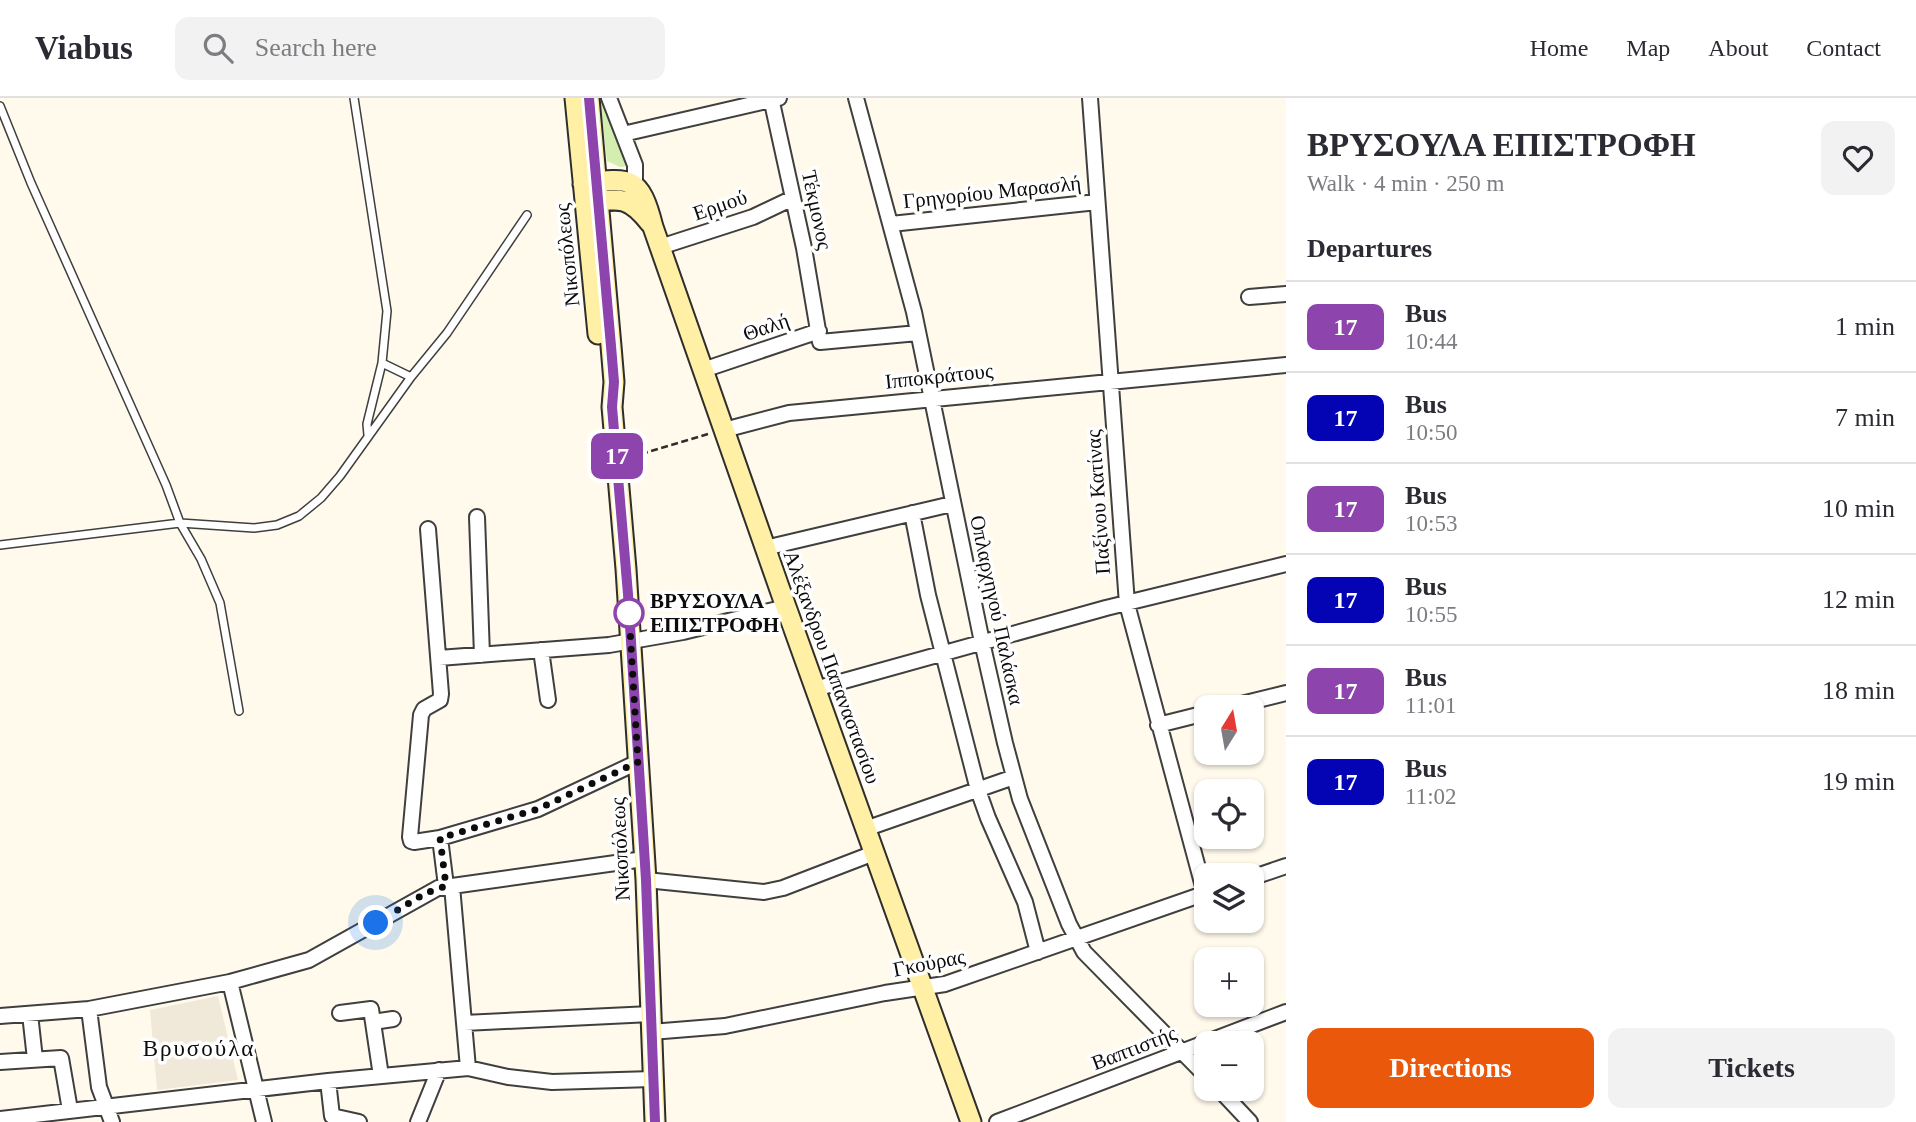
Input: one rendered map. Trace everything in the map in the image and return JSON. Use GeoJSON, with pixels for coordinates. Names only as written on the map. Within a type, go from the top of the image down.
{"type":"FeatureCollection","features":[{"type":"Feature","properties":{"kind":"main road","name":"Νικοπόλεως"},"geometry":{"type":"LineString","coordinates":[[575,98],[590,193],[601,225],[614,382],[612,407]]}},
{"type":"Feature","properties":{"kind":"main road","name":"Νικοπόλεως"},"geometry":{"type":"LineString","coordinates":[[589,98],[590,193],[601,364],[612,407],[631,642],[646,880],[655,1122]]}},
{"type":"Feature","properties":{"kind":"main road"},"geometry":{"type":"LineString","coordinates":[[590,193],[614,180],[635,186]]}},
{"type":"Feature","properties":{"kind":"main road","name":"Αλέξανδρου Παπαναστασίου"},"geometry":{"type":"LineString","coordinates":[[635,186],[646,197],[649,222],[971,1122]]}},
{"type":"Feature","properties":{"kind":"main road"},"geometry":{"type":"LineString","coordinates":[[590,193],[629,202],[649,222]]}},
{"type":"Feature","properties":{"kind":"main road"},"geometry":{"type":"LineString","coordinates":[[601,225],[610,214],[621,209],[633,211],[649,222]]}},
{"type":"Feature","properties":{"kind":"street"},"geometry":{"type":"LineString","coordinates":[[609,98],[635,164],[635,186]]}},
{"type":"Feature","properties":{"kind":"street","name":"Οπλαρχηγού Παλάσκα"},"geometry":{"type":"LineString","coordinates":[[856,98],[918,333],[952,504],[1014,778],[1076,939],[1098,969],[1194,1064]]}},
{"type":"Feature","properties":{"kind":"street","name":"Παξίνου Κατίνας"},"geometry":{"type":"LineString","coordinates":[[1090,98],[1127,604],[1197,863]]}},
{"type":"Feature","properties":{"kind":"street"},"geometry":{"type":"LineString","coordinates":[[623,134],[774,99]]}},
{"type":"Feature","properties":{"kind":"street","name":"Τέκμονος"},"geometry":{"type":"LineString","coordinates":[[774,99],[807,260],[818,331]]}},
{"type":"Feature","properties":{"kind":"street","name":"Ερμού"},"geometry":{"type":"LineString","coordinates":[[660,247],[752,217],[793,198]]}},
{"type":"Feature","properties":{"kind":"street","name":"Γρηγορίου Μαρασλή"},"geometry":{"type":"LineString","coordinates":[[891,224],[1097,202]]}},
{"type":"Feature","properties":{"kind":"street"},"geometry":{"type":"LineString","coordinates":[[1250,297],[1286,294]]}},
{"type":"Feature","properties":{"kind":"street","name":"Θαλή"},"geometry":{"type":"LineString","coordinates":[[703,370],[818,331],[820,342],[918,333]]}},
{"type":"Feature","properties":{"kind":"street","name":"Ιπποκράτους"},"geometry":{"type":"LineString","coordinates":[[724,430],[789,413],[1286,363]]}},
{"type":"Feature","properties":{"kind":"street"},"geometry":{"type":"LineString","coordinates":[[765,548],[952,504]]}},
{"type":"Feature","properties":{"kind":"street"},"geometry":{"type":"LineString","coordinates":[[912,513],[925,583],[978,790],[1025,902],[1038,953]]}},
{"type":"Feature","properties":{"kind":"street"},"geometry":{"type":"LineString","coordinates":[[477,517],[482,655]]}},
{"type":"Feature","properties":{"kind":"street"},"geometry":{"type":"LineString","coordinates":[[428,529],[442,694],[440,700],[425,709],[421,715],[411,841],[440,838],[538,809],[638,762]]}},
{"type":"Feature","properties":{"kind":"street"},"geometry":{"type":"LineString","coordinates":[[815,690],[982,642],[1286,565]]}},
{"type":"Feature","properties":{"kind":"street"},"geometry":{"type":"LineString","coordinates":[[439,658],[631,642],[786,607]]}},
{"type":"Feature","properties":{"kind":"street"},"geometry":{"type":"LineString","coordinates":[[541,649],[548,700]]}},
{"type":"Feature","properties":{"kind":"street"},"geometry":{"type":"LineString","coordinates":[[1264,698],[1286,693]]}},
{"type":"Feature","properties":{"kind":"street"},"geometry":{"type":"LineString","coordinates":[[1158,725],[1194,716]]}},
{"type":"Feature","properties":{"kind":"street"},"geometry":{"type":"LineString","coordinates":[[865,829],[1014,778]]}},
{"type":"Feature","properties":{"kind":"street"},"geometry":{"type":"LineString","coordinates":[[440,838],[449,886],[468,1068]]}},
{"type":"Feature","properties":{"kind":"street"},"geometry":{"type":"LineString","coordinates":[[646,880],[764,892],[783,888],[874,853]]}},
{"type":"Feature","properties":{"kind":"street"},"geometry":{"type":"LineString","coordinates":[[0,1016],[89,1009],[230,982],[309,960],[426,893],[449,886],[644,859]]}},
{"type":"Feature","properties":{"kind":"street"},"geometry":{"type":"LineString","coordinates":[[1264,874],[1286,866]]}},
{"type":"Feature","properties":{"kind":"street","name":"Γκούρας"},"geometry":{"type":"LineString","coordinates":[[464,1023],[651,1023],[725,1026],[961,980],[1194,897]]}},
{"type":"Feature","properties":{"kind":"street"},"geometry":{"type":"LineString","coordinates":[[230,982],[264,1122]]}},
{"type":"Feature","properties":{"kind":"street"},"geometry":{"type":"LineString","coordinates":[[89,1009],[99,1087],[111,1122]]}},
{"type":"Feature","properties":{"kind":"street"},"geometry":{"type":"LineString","coordinates":[[340,1013],[371,1009],[381,1076]]}},
{"type":"Feature","properties":{"kind":"street","name":"Βαπτιστής"},"geometry":{"type":"LineString","coordinates":[[997,1122],[1023,1117],[1286,1012]]}},
{"type":"Feature","properties":{"kind":"street"},"geometry":{"type":"LineString","coordinates":[[30,1014],[35,1059]]}},
{"type":"Feature","properties":{"kind":"street"},"geometry":{"type":"LineString","coordinates":[[373,1022],[393,1019]]}},
{"type":"Feature","properties":{"kind":"street"},"geometry":{"type":"LineString","coordinates":[[0,1062],[61,1058],[70,1110]]}},
{"type":"Feature","properties":{"kind":"street"},"geometry":{"type":"LineString","coordinates":[[0,1119],[328,1081],[468,1068],[515,1078],[552,1082],[653,1079]]}},
{"type":"Feature","properties":{"kind":"street"},"geometry":{"type":"LineString","coordinates":[[418,1122],[439,1070]]}},
{"type":"Feature","properties":{"kind":"street"},"geometry":{"type":"LineString","coordinates":[[328,1081],[332,1116],[359,1122]]}},
{"type":"Feature","properties":{"kind":"street"},"geometry":{"type":"LineString","coordinates":[[1230,1101],[1250,1122]]}},
{"type":"Feature","properties":{"kind":"lane"},"geometry":{"type":"LineString","coordinates":[[354,98],[386,299],[387,327],[382,363],[367,424],[368,435]]}},
{"type":"Feature","properties":{"kind":"lane"},"geometry":{"type":"LineString","coordinates":[[0,106],[31,183],[166,485],[180,523],[201,559],[220,603],[239,711]]}},
{"type":"Feature","properties":{"kind":"lane"},"geometry":{"type":"LineString","coordinates":[[0,545],[180,523],[254,528],[289,521],[308,509],[330,488],[411,377],[447,333],[527,215]]}},
{"type":"Feature","properties":{"kind":"lane"},"geometry":{"type":"LineString","coordinates":[[382,363],[411,377]]}},
{"type":"Feature","properties":{"kind":"path"},"geometry":{"type":"LineString","coordinates":[[617,461],[724,430]]}},
{"type":"Feature","properties":{"kind":"green space"},"geometry":{"type":"Polygon","coordinates":[[[600,98],[604,98],[629,166],[620,167],[607,161],[600,98]]]}},
{"type":"Feature","properties":{"kind":"shaded area"},"geometry":{"type":"Polygon","coordinates":[[[218,996],[238,1080],[157,1090],[150,1010],[218,996]]]}},
{"type":"Feature","properties":{"kind":"bus line","name":"17"},"geometry":{"type":"LineString","coordinates":[[589,98],[605,265],[614,382],[612,407],[631,642],[646,880],[655,1122]]}},
{"type":"Feature","properties":{"kind":"place","name":"ΒΡΥΣΟΥΛΑ ΕΠΙΣΤΡΟΦΗ"},"geometry":{"type":"Point","coordinates":[629,613]}},
{"type":"Feature","properties":{"kind":"district","name":"Βρυσούλα"},"geometry":{"type":"Point","coordinates":[199,1048]}},
{"type":"Feature","properties":{"kind":"route"},"geometry":{"type":"LineString","coordinates":[[376,923],[426,893],[446,886],[440,838],[538,809],[638,762],[629,613]]}}]}
